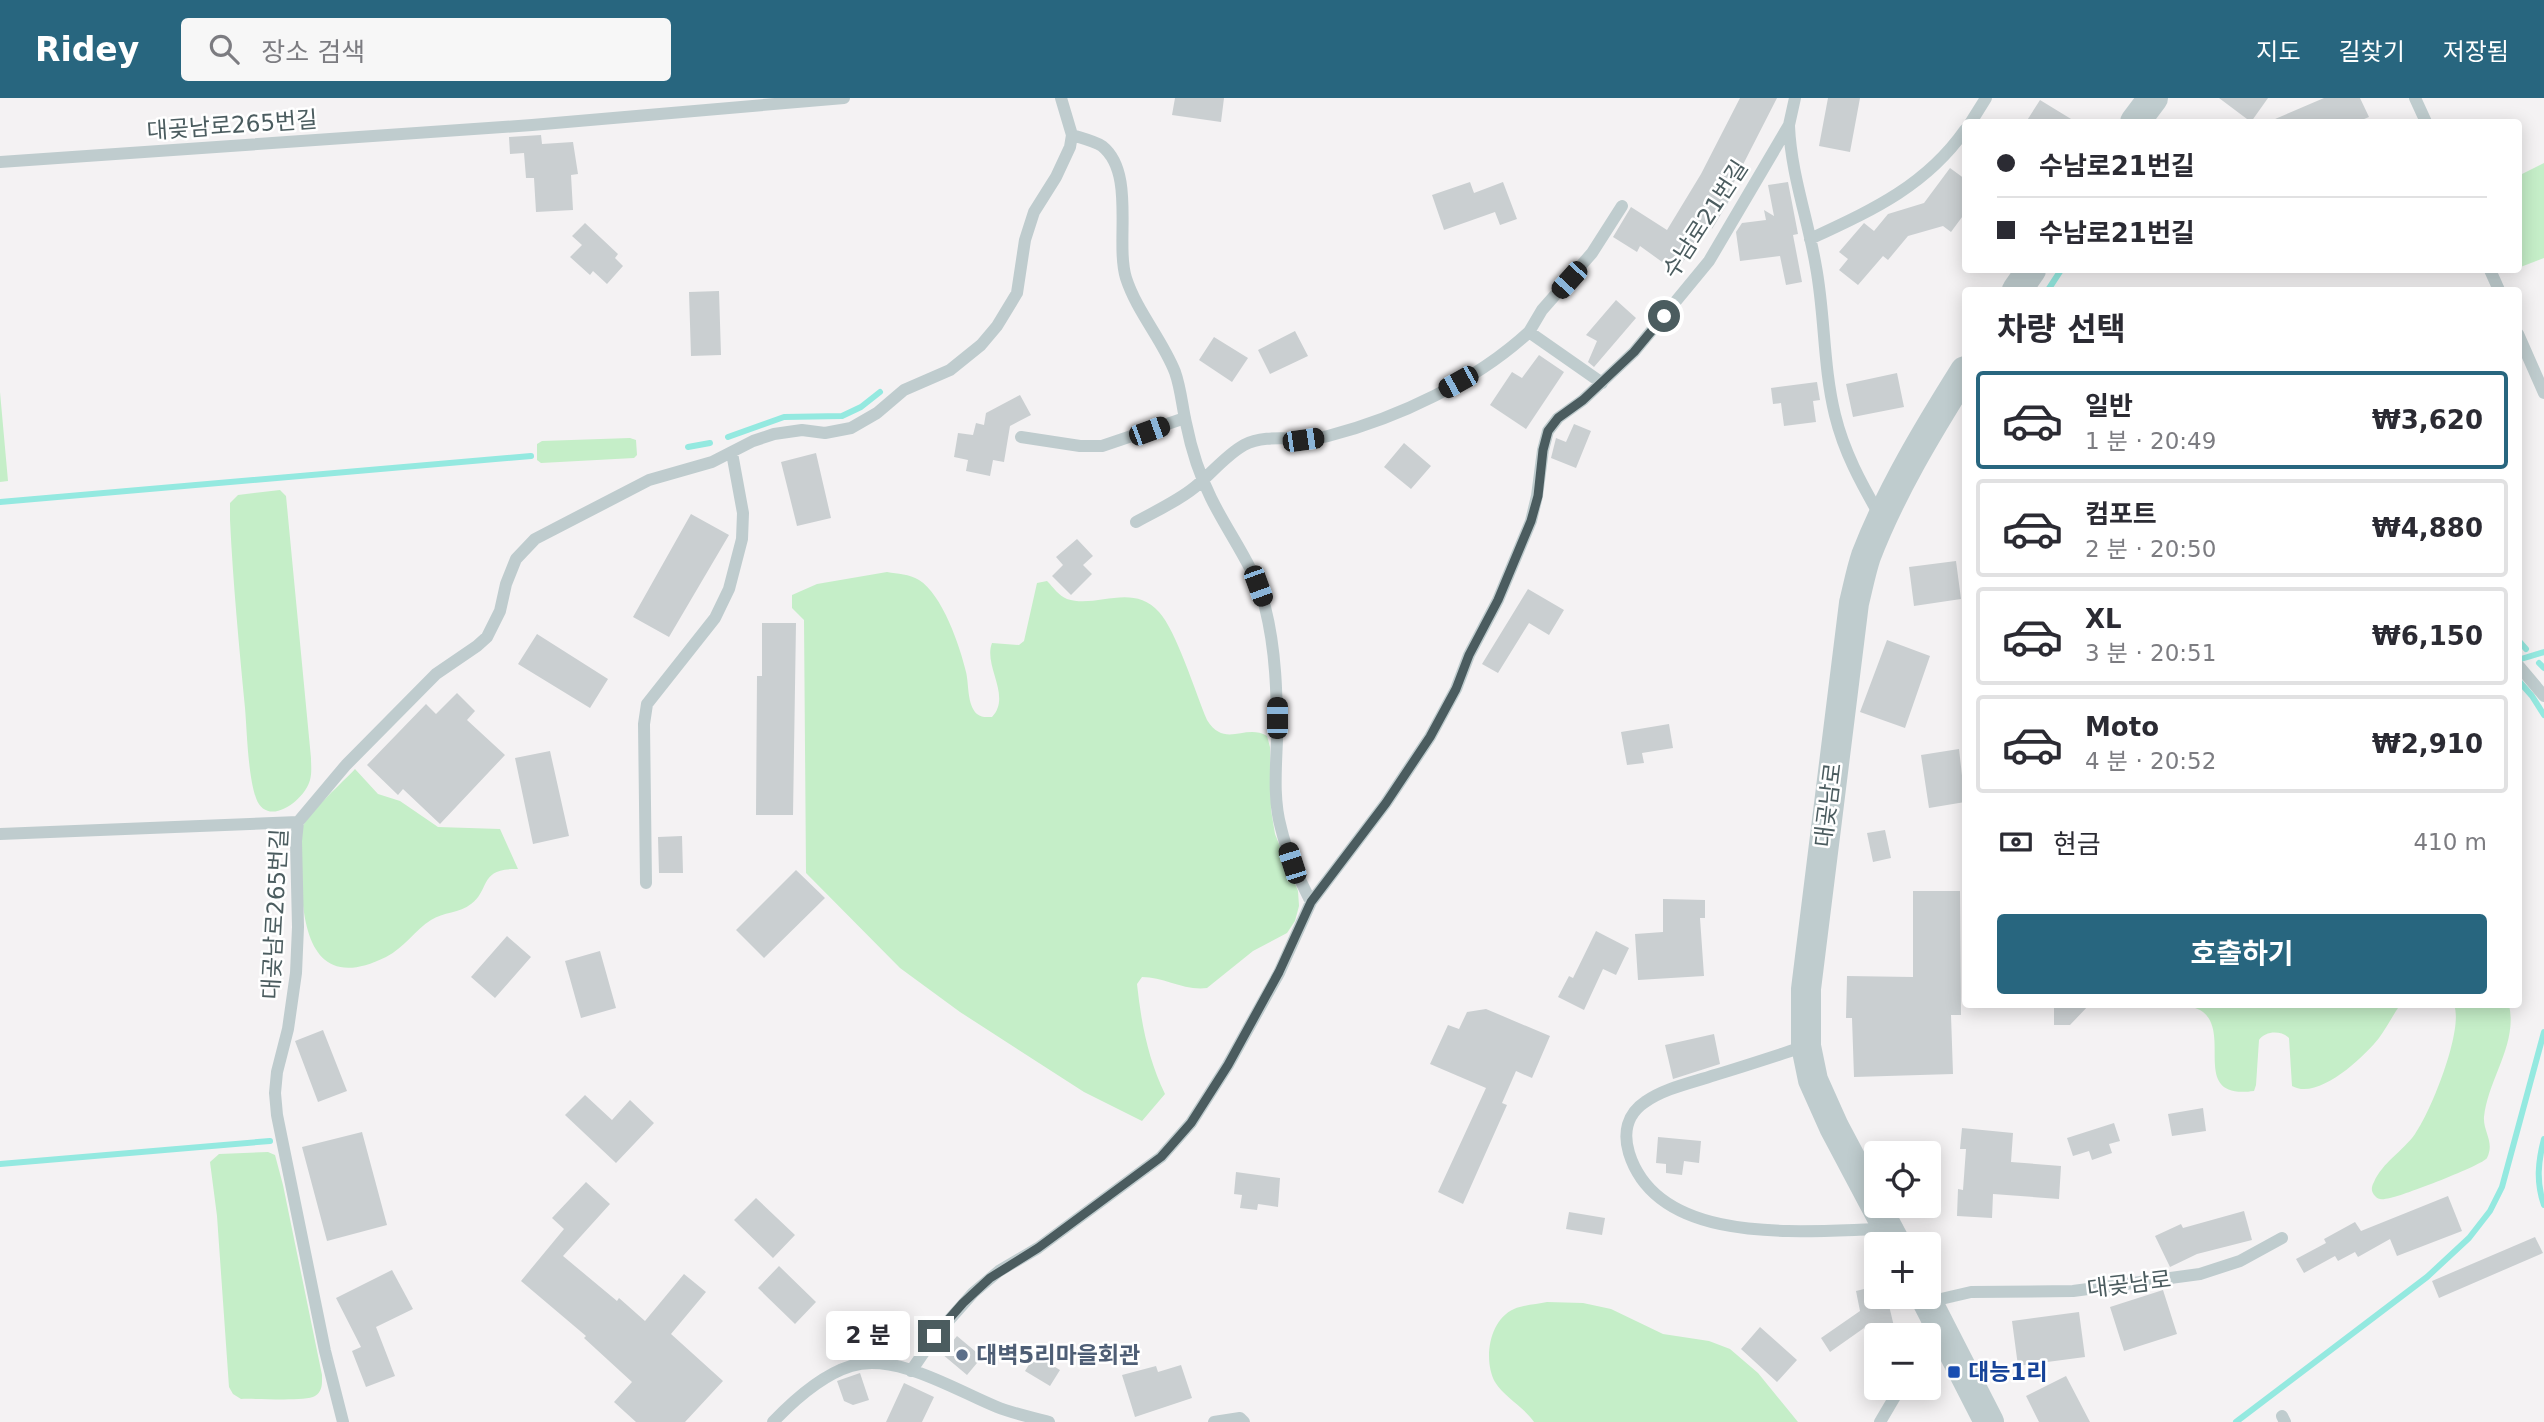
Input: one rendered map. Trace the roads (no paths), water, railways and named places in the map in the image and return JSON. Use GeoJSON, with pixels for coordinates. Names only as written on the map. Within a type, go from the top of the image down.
{"type":"FeatureCollection","features":[{"type":"Feature","properties":{"kind":"street"},"geometry":{"type":"LineString","coordinates":[[2137,119],[2153,98]]}},
{"type":"Feature","properties":{"kind":"street","name":"대곶남로"},"geometry":{"type":"LineString","coordinates":[[1889,1232],[1834,1128],[1812,1080],[1806,1046],[1806,989],[1853,603],[1865,558],[1882,519],[1928,431],[1962,377]]}},
{"type":"Feature","properties":{"kind":"street","name":"대곶남로"},"geometry":{"type":"LineString","coordinates":[[1941,1354],[1989,1422]]}},
{"type":"Feature","properties":{"kind":"lane","name":"대곶남로265번길"},"geometry":{"type":"LineString","coordinates":[[0,162],[532,125],[844,98]]}},
{"type":"Feature","properties":{"kind":"lane"},"geometry":{"type":"LineString","coordinates":[[1061,98],[1072,135],[1100,145],[1109,154],[1118,172],[1122,190],[1123,255],[1127,281],[1165,349],[1182,394],[1185,418],[1211,498],[1247,561],[1265,605],[1277,697],[1277,804],[1280,827],[1292,863],[1311,902]]}},
{"type":"Feature","properties":{"kind":"lane","name":"수남로21번길"},"geometry":{"type":"LineString","coordinates":[[911,1371],[934,1336],[972,1293],[1161,1157],[1191,1123],[1228,1065],[1279,972],[1311,902],[1386,803],[1430,737],[1456,689],[1531,521],[1538,496],[1548,431],[1558,418],[1602,383],[1634,352],[1709,261],[1789,125],[1795,98]]}},
{"type":"Feature","properties":{"kind":"lane"},"geometry":{"type":"LineString","coordinates":[[1973,119],[1986,98]]}},
{"type":"Feature","properties":{"kind":"lane"},"geometry":{"type":"LineString","coordinates":[[2415,98],[2425,119]]}},
{"type":"Feature","properties":{"kind":"lane"},"geometry":{"type":"LineString","coordinates":[[1789,125],[1790,155],[1816,268],[1823,339],[1835,414],[1852,469],[1882,519]]}},
{"type":"Feature","properties":{"kind":"lane"},"geometry":{"type":"LineString","coordinates":[[1810,239],[1890,200],[1920,180],[1941,162],[1962,134]]}},
{"type":"Feature","properties":{"kind":"lane","name":"대곶남로265번길"},"geometry":{"type":"LineString","coordinates":[[343,1422],[323,1338],[277,1115],[275,1093],[296,973],[298,822],[346,765],[436,674],[487,637],[495,625],[516,559],[535,539],[649,480],[712,462],[753,441],[774,434],[802,430],[825,433],[851,428],[877,413],[904,390],[950,370],[967,358],[997,326],[1017,293],[1034,212],[1064,162],[1072,135]]}},
{"type":"Feature","properties":{"kind":"lane"},"geometry":{"type":"LineString","coordinates":[[1136,522],[1193,489],[1244,445],[1261,440],[1303,440],[1326,436],[1411,407],[1505,354],[1529,332],[1542,310],[1592,253],[1622,206]]}},
{"type":"Feature","properties":{"kind":"lane"},"geometry":{"type":"LineString","coordinates":[[1529,332],[1602,383]]}},
{"type":"Feature","properties":{"kind":"lane"},"geometry":{"type":"LineString","coordinates":[[2522,343],[2544,393]]}},
{"type":"Feature","properties":{"kind":"lane"},"geometry":{"type":"LineString","coordinates":[[1021,437],[1080,446],[1102,446],[1185,418]]}},
{"type":"Feature","properties":{"kind":"lane"},"geometry":{"type":"LineString","coordinates":[[646,883],[644,724],[647,704],[715,618],[729,589],[742,538],[743,513],[732,453]]}},
{"type":"Feature","properties":{"kind":"lane"},"geometry":{"type":"LineString","coordinates":[[2522,670],[2544,696]]}},
{"type":"Feature","properties":{"kind":"lane"},"geometry":{"type":"LineString","coordinates":[[0,834],[298,822]]}},
{"type":"Feature","properties":{"kind":"lane"},"geometry":{"type":"LineString","coordinates":[[1806,1046],[1684,1085],[1644,1102],[1634,1111],[1627,1126],[1627,1144],[1635,1171],[1650,1190],[1670,1205],[1724,1227],[1864,1235]]}},
{"type":"Feature","properties":{"kind":"lane","name":"대곶남로"},"geometry":{"type":"LineString","coordinates":[[1941,1297],[1971,1292],[2073,1291],[2186,1277],[2240,1261],[2282,1238]]}},
{"type":"Feature","properties":{"kind":"lane"},"geometry":{"type":"LineString","coordinates":[[773,1422],[835,1372],[864,1363],[911,1371],[946,1383],[999,1408],[1049,1422]]}},
{"type":"Feature","properties":{"kind":"lane"},"geometry":{"type":"LineString","coordinates":[[1880,1422],[1893,1400]]}},
{"type":"Feature","properties":{"kind":"lane"},"geometry":{"type":"LineString","coordinates":[[1214,1422],[1240,1418],[1244,1422]]}},
{"type":"Feature","properties":{"kind":"waterway"},"geometry":{"type":"LineString","coordinates":[[2050,287],[2059,273]]}},
{"type":"Feature","properties":{"kind":"waterway"},"geometry":{"type":"LineString","coordinates":[[728,437],[784,417],[842,416],[861,407],[880,392]]}},
{"type":"Feature","properties":{"kind":"waterway"},"geometry":{"type":"LineString","coordinates":[[688,447],[710,443]]}},
{"type":"Feature","properties":{"kind":"waterway"},"geometry":{"type":"LineString","coordinates":[[0,502],[531,456]]}},
{"type":"Feature","properties":{"kind":"waterway"},"geometry":{"type":"LineString","coordinates":[[2522,644],[2526,649]]}},
{"type":"Feature","properties":{"kind":"waterway"},"geometry":{"type":"LineString","coordinates":[[2522,659],[2544,652]]}},
{"type":"Feature","properties":{"kind":"waterway"},"geometry":{"type":"LineString","coordinates":[[2539,663],[2544,668]]}},
{"type":"Feature","properties":{"kind":"waterway"},"geometry":{"type":"LineString","coordinates":[[2522,685],[2544,715]]}},
{"type":"Feature","properties":{"kind":"waterway"},"geometry":{"type":"LineString","coordinates":[[2236,1422],[2427,1277],[2469,1238],[2490,1211],[2502,1187],[2544,1032]]}},
{"type":"Feature","properties":{"kind":"waterway"},"geometry":{"type":"LineString","coordinates":[[2544,1139],[2539,1172],[2544,1205]]}},
{"type":"Feature","properties":{"kind":"waterway"},"geometry":{"type":"LineString","coordinates":[[0,1164],[270,1141]]}},
{"type":"Feature","properties":{"kind":"place","name":"대벽5리마을회관"},"geometry":{"type":"Point","coordinates":[962,1355]}},
{"type":"Feature","properties":{"kind":"place","name":"대능1리"},"geometry":{"type":"Point","coordinates":[1954,1372]}}]}
